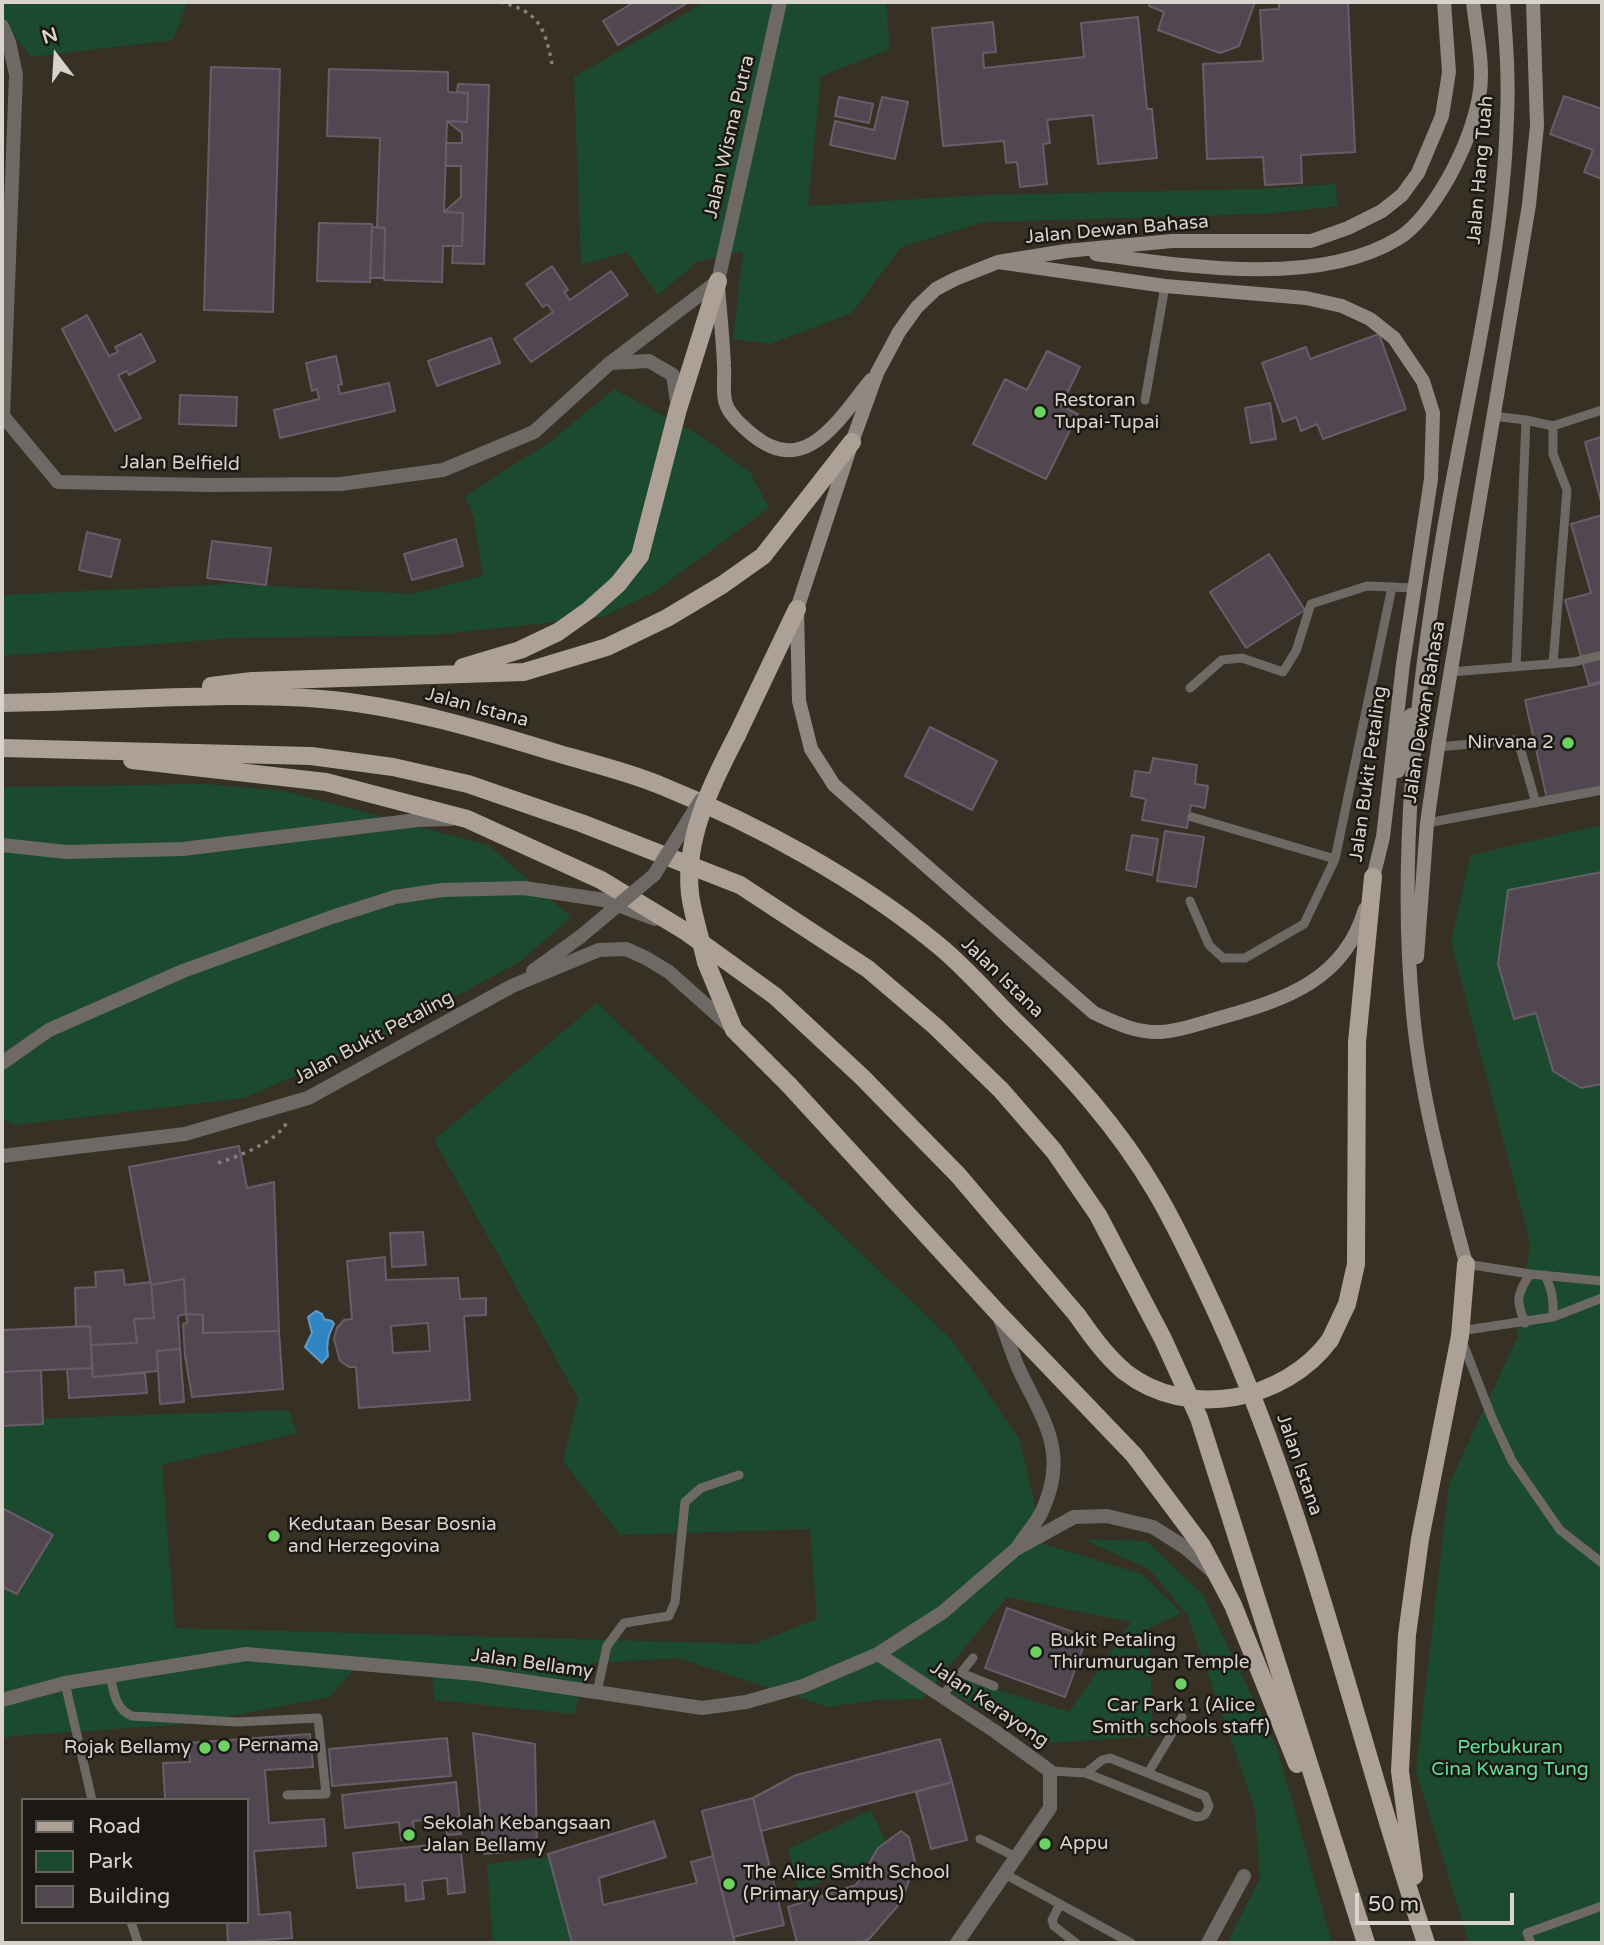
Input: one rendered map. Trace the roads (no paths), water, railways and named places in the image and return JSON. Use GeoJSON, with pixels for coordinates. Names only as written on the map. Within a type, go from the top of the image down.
{"type":"FeatureCollection","features":[{"type":"Feature","properties":{"kind":"main road","name":"Jalan Dewan Bahasa"},"geometry":{"type":"LineString","coordinates":[[797,609],[877,373],[899,332],[917,307],[936,289],[998,262],[1066,251],[1172,241],[1311,241],[1348,228],[1382,211],[1402,195],[1418,173],[1441,117],[1449,72],[1444,2]]}},
{"type":"Feature","properties":{"kind":"main road","name":"Jalan Hang Tuah"},"geometry":{"type":"LineString","coordinates":[[1066,251],[1233,269],[1316,266],[1365,255],[1401,238],[1424,215],[1443,188],[1457,161],[1480,96],[1480,60],[1473,2]]}},
{"type":"Feature","properties":{"kind":"main road","name":"Jalan Hang Tuah"},"geometry":{"type":"LineString","coordinates":[[1487,299],[1502,195],[1507,116],[1503,2]]}},
{"type":"Feature","properties":{"kind":"main road","name":"Jalan Dewan Bahasa"},"geometry":{"type":"LineString","coordinates":[[1413,1014],[1427,823],[1529,205],[1535,139],[1533,2]]}},
{"type":"Feature","properties":{"kind":"main road","name":"Jalan Bukit Petaling"},"geometry":{"type":"LineString","coordinates":[[797,609],[799,701],[811,749],[834,785],[1094,1013],[1126,1028],[1161,1032],[1197,1024],[1293,994],[1323,975],[1339,958],[1360,926],[1383,837],[1414,588],[1431,478],[1433,414],[1423,381],[1394,338],[1370,319],[1342,306],[1306,298],[1166,286],[998,262]]}},
{"type":"Feature","properties":{"kind":"main road"},"geometry":{"type":"LineString","coordinates":[[718,281],[726,405],[742,426],[759,440],[788,452],[815,442],[877,373]]}},
{"type":"Feature","properties":{"kind":"main road"},"geometry":{"type":"LineString","coordinates":[[439,674],[520,650],[558,632],[589,610],[618,584],[640,556],[678,409],[718,281]]}},
{"type":"Feature","properties":{"kind":"main road","name":"Jalan Dewan Bahasa"},"geometry":{"type":"LineString","coordinates":[[1466,1264],[1432,1135],[1413,1014],[1408,890],[1410,816],[1423,665],[1442,541],[1487,299]]}},
{"type":"Feature","properties":{"kind":"main road"},"geometry":{"type":"LineString","coordinates":[[104,699],[252,681],[524,672],[607,648],[667,618],[722,585],[763,556],[852,442]]}},
{"type":"Feature","properties":{"kind":"main road"},"geometry":{"type":"LineString","coordinates":[[797,609],[713,780],[692,845],[690,893],[706,962],[734,1030],[789,1085],[998,1313],[1134,1455],[1202,1546],[1233,1605],[1350,1898]]}},
{"type":"Feature","properties":{"kind":"main road"},"geometry":{"type":"LineString","coordinates":[[1383,837],[1423,665]]}},
{"type":"Feature","properties":{"kind":"main road","name":"Jalan Istana"},"geometry":{"type":"LineString","coordinates":[[2,702],[227,695],[325,699],[418,713],[510,738],[658,784],[736,819],[811,858],[939,946],[1061,1065],[1111,1126],[1157,1193],[1218,1317],[1261,1420],[1294,1512],[1426,1943]]}},
{"type":"Feature","properties":{"kind":"main road"},"geometry":{"type":"LineString","coordinates":[[2,748],[311,756],[393,767],[468,784],[581,823],[740,885],[868,969],[926,1019],[1001,1090],[1054,1151],[1098,1215],[1163,1339],[1199,1418],[1366,1943]]}},
{"type":"Feature","properties":{"kind":"main road"},"geometry":{"type":"LineString","coordinates":[[32,748],[326,782],[467,819],[601,880],[685,931],[775,996],[862,1077],[958,1175],[1077,1315],[1099,1347],[1126,1372],[1151,1387],[1204,1401],[1253,1393],[1275,1385],[1317,1358],[1330,1340],[1347,1304],[1356,1264],[1357,1042],[1373,877]]}},
{"type":"Feature","properties":{"kind":"main road"},"geometry":{"type":"LineString","coordinates":[[1420,1925],[1400,1771],[1403,1698],[1420,1539],[1460,1333],[1466,1264]]}},
{"type":"Feature","properties":{"kind":"street","name":"Jalan Wisma Putra"},"geometry":{"type":"LineString","coordinates":[[718,281],[780,2]]}},
{"type":"Feature","properties":{"kind":"street","name":"Jalan Belfield"},"geometry":{"type":"LineString","coordinates":[[2,26],[9,42],[16,75],[3,416],[58,482],[341,484],[443,470],[534,432],[610,363],[718,281]]}},
{"type":"Feature","properties":{"kind":"street"},"geometry":{"type":"LineString","coordinates":[[610,363],[649,361],[673,375],[678,409]]}},
{"type":"Feature","properties":{"kind":"street","name":"Jalan Bukit Petaling"},"geometry":{"type":"LineString","coordinates":[[512,986],[580,937],[654,874],[713,780]]}},
{"type":"Feature","properties":{"kind":"street"},"geometry":{"type":"LineString","coordinates":[[2,845],[66,852],[183,849],[416,820],[467,819]]}},
{"type":"Feature","properties":{"kind":"street"},"geometry":{"type":"LineString","coordinates":[[2,1063],[49,1030],[183,971],[395,897],[442,890],[524,888],[604,900],[685,931]]}},
{"type":"Feature","properties":{"kind":"street","name":"Jalan Bukit Petaling"},"geometry":{"type":"LineString","coordinates":[[2,1156],[185,1134],[308,1098],[512,986],[599,950],[626,949],[669,972],[734,1030]]}},
{"type":"Feature","properties":{"kind":"street","name":"Jalan Bellamy"},"geometry":{"type":"LineString","coordinates":[[998,1313],[1017,1366],[1048,1428],[1054,1455],[1050,1488],[1043,1510],[1016,1549]]}},
{"type":"Feature","properties":{"kind":"street","name":"Jalan Bellamy"},"geometry":{"type":"LineString","coordinates":[[2,1700],[65,1683],[246,1654],[476,1674],[702,1708],[746,1702],[803,1686],[878,1654],[943,1612],[1016,1549],[1074,1517],[1107,1516],[1153,1527],[1186,1548],[1218,1576]]}},
{"type":"Feature","properties":{"kind":"street","name":"Jalan Kerayong"},"geometry":{"type":"LineString","coordinates":[[878,1654],[1050,1771],[1050,1808],[957,1943]]}},
{"type":"Feature","properties":{"kind":"street"},"geometry":{"type":"LineString","coordinates":[[1208,1943],[1244,1876]]}},
{"type":"Feature","properties":{"kind":"lane"},"geometry":{"type":"LineString","coordinates":[[1144,400],[1166,286]]}},
{"type":"Feature","properties":{"kind":"lane"},"geometry":{"type":"LineString","coordinates":[[1493,416],[1553,426],[1602,410]]}},
{"type":"Feature","properties":{"kind":"lane"},"geometry":{"type":"LineString","coordinates":[[1516,667],[1527,420]]}},
{"type":"Feature","properties":{"kind":"lane"},"geometry":{"type":"LineString","coordinates":[[1553,426],[1553,454],[1567,490],[1553,664]]}},
{"type":"Feature","properties":{"kind":"lane"},"geometry":{"type":"LineString","coordinates":[[1191,688],[1222,660],[1242,658],[1283,672],[1296,651],[1311,604],[1367,586],[1414,588]]}},
{"type":"Feature","properties":{"kind":"lane"},"geometry":{"type":"LineString","coordinates":[[1190,901],[1209,945],[1223,958],[1245,957],[1304,924],[1335,859],[1392,587]]}},
{"type":"Feature","properties":{"kind":"lane"},"geometry":{"type":"LineString","coordinates":[[1450,672],[1574,662],[1602,655]]}},
{"type":"Feature","properties":{"kind":"lane"},"geometry":{"type":"LineString","coordinates":[[1438,747],[1515,740],[1536,803]]}},
{"type":"Feature","properties":{"kind":"lane"},"geometry":{"type":"LineString","coordinates":[[1427,823],[1602,790]]}},
{"type":"Feature","properties":{"kind":"lane"},"geometry":{"type":"LineString","coordinates":[[1192,817],[1335,859]]}},
{"type":"Feature","properties":{"kind":"lane"},"geometry":{"type":"LineString","coordinates":[[1466,1264],[1602,1281]]}},
{"type":"Feature","properties":{"kind":"lane"},"geometry":{"type":"LineString","coordinates":[[1525,1323],[1518,1304],[1520,1289],[1530,1274]]}},
{"type":"Feature","properties":{"kind":"lane"},"geometry":{"type":"LineString","coordinates":[[1545,1275],[1552,1289],[1553,1317]]}},
{"type":"Feature","properties":{"kind":"lane"},"geometry":{"type":"LineString","coordinates":[[1602,1298],[1553,1317],[1460,1333],[1492,1418],[1512,1461],[1560,1530],[1602,1563]]}},
{"type":"Feature","properties":{"kind":"lane"},"geometry":{"type":"LineString","coordinates":[[597,1692],[607,1646],[624,1623],[669,1616],[676,1602],[685,1502],[701,1488],[739,1475]]}},
{"type":"Feature","properties":{"kind":"lane"},"geometry":{"type":"LineString","coordinates":[[942,1696],[973,1658]]}},
{"type":"Feature","properties":{"kind":"lane"},"geometry":{"type":"LineString","coordinates":[[961,1673],[994,1686]]}},
{"type":"Feature","properties":{"kind":"lane"},"geometry":{"type":"LineString","coordinates":[[110,1676],[118,1706],[125,1714],[132,1716],[238,1721],[318,1718],[326,1794],[287,1796]]}},
{"type":"Feature","properties":{"kind":"lane"},"geometry":{"type":"LineString","coordinates":[[65,1683],[92,1798]]}},
{"type":"Feature","properties":{"kind":"lane"},"geometry":{"type":"LineString","coordinates":[[1148,1773],[1182,1717]]}},
{"type":"Feature","properties":{"kind":"lane"},"geometry":{"type":"LineString","coordinates":[[1050,1771],[1086,1773],[1196,1818],[1205,1814],[1209,1806],[1205,1796],[1110,1758],[1102,1760],[1086,1773]]}},
{"type":"Feature","properties":{"kind":"lane"},"geometry":{"type":"LineString","coordinates":[[980,1839],[1016,1857]]}},
{"type":"Feature","properties":{"kind":"lane"},"geometry":{"type":"LineString","coordinates":[[1005,1874],[1131,1943]]}},
{"type":"Feature","properties":{"kind":"lane"},"geometry":{"type":"LineString","coordinates":[[1060,1904],[1052,1920],[1054,1926],[1076,1943]]}},
{"type":"Feature","properties":{"kind":"lane"},"geometry":{"type":"LineString","coordinates":[[1531,1943],[1527,1933],[1602,1906]]}},
{"type":"Feature","properties":{"kind":"lane"},"geometry":{"type":"LineString","coordinates":[[132,1924],[138,1943]]}},
{"type":"Feature","properties":{"kind":"water"},"geometry":{"type":"Polygon","coordinates":[[[316,1311],[334,1324],[328,1339],[328,1356],[322,1363],[305,1347],[312,1333],[308,1317],[316,1311]]]}},
{"type":"Feature","properties":{"kind":"place","name":"Restoran Tupai-Tupai"},"geometry":{"type":"Point","coordinates":[1040,412]}},
{"type":"Feature","properties":{"kind":"place","name":"Nirvana 2"},"geometry":{"type":"Point","coordinates":[1568,743]}},
{"type":"Feature","properties":{"kind":"place","name":"Kedutaan Besar Bosnia and Herzegovina"},"geometry":{"type":"Point","coordinates":[274,1536]}},
{"type":"Feature","properties":{"kind":"place","name":"Bukit Petaling Thirumurugan Temple"},"geometry":{"type":"Point","coordinates":[1036,1652]}},
{"type":"Feature","properties":{"kind":"place","name":"Car Park 1 (Alice Smith schools staff)"},"geometry":{"type":"Point","coordinates":[1181,1684]}},
{"type":"Feature","properties":{"kind":"place","name":"Pernama"},"geometry":{"type":"Point","coordinates":[224,1746]}},
{"type":"Feature","properties":{"kind":"place","name":"Rojak Bellamy"},"geometry":{"type":"Point","coordinates":[205,1748]}},
{"type":"Feature","properties":{"kind":"place","name":"Sekolah Kebangsaan Jalan Bellamy"},"geometry":{"type":"Point","coordinates":[409,1835]}},
{"type":"Feature","properties":{"kind":"place","name":"Appu"},"geometry":{"type":"Point","coordinates":[1045,1844]}},
{"type":"Feature","properties":{"kind":"place","name":"The Alice Smith School (Primary Campus)"},"geometry":{"type":"Point","coordinates":[729,1884]}},
{"type":"Feature","properties":{"kind":"park label","name":"Perbukuran Cina Kwang Tung"},"geometry":{"type":"Point","coordinates":[1510,1759]}}]}
